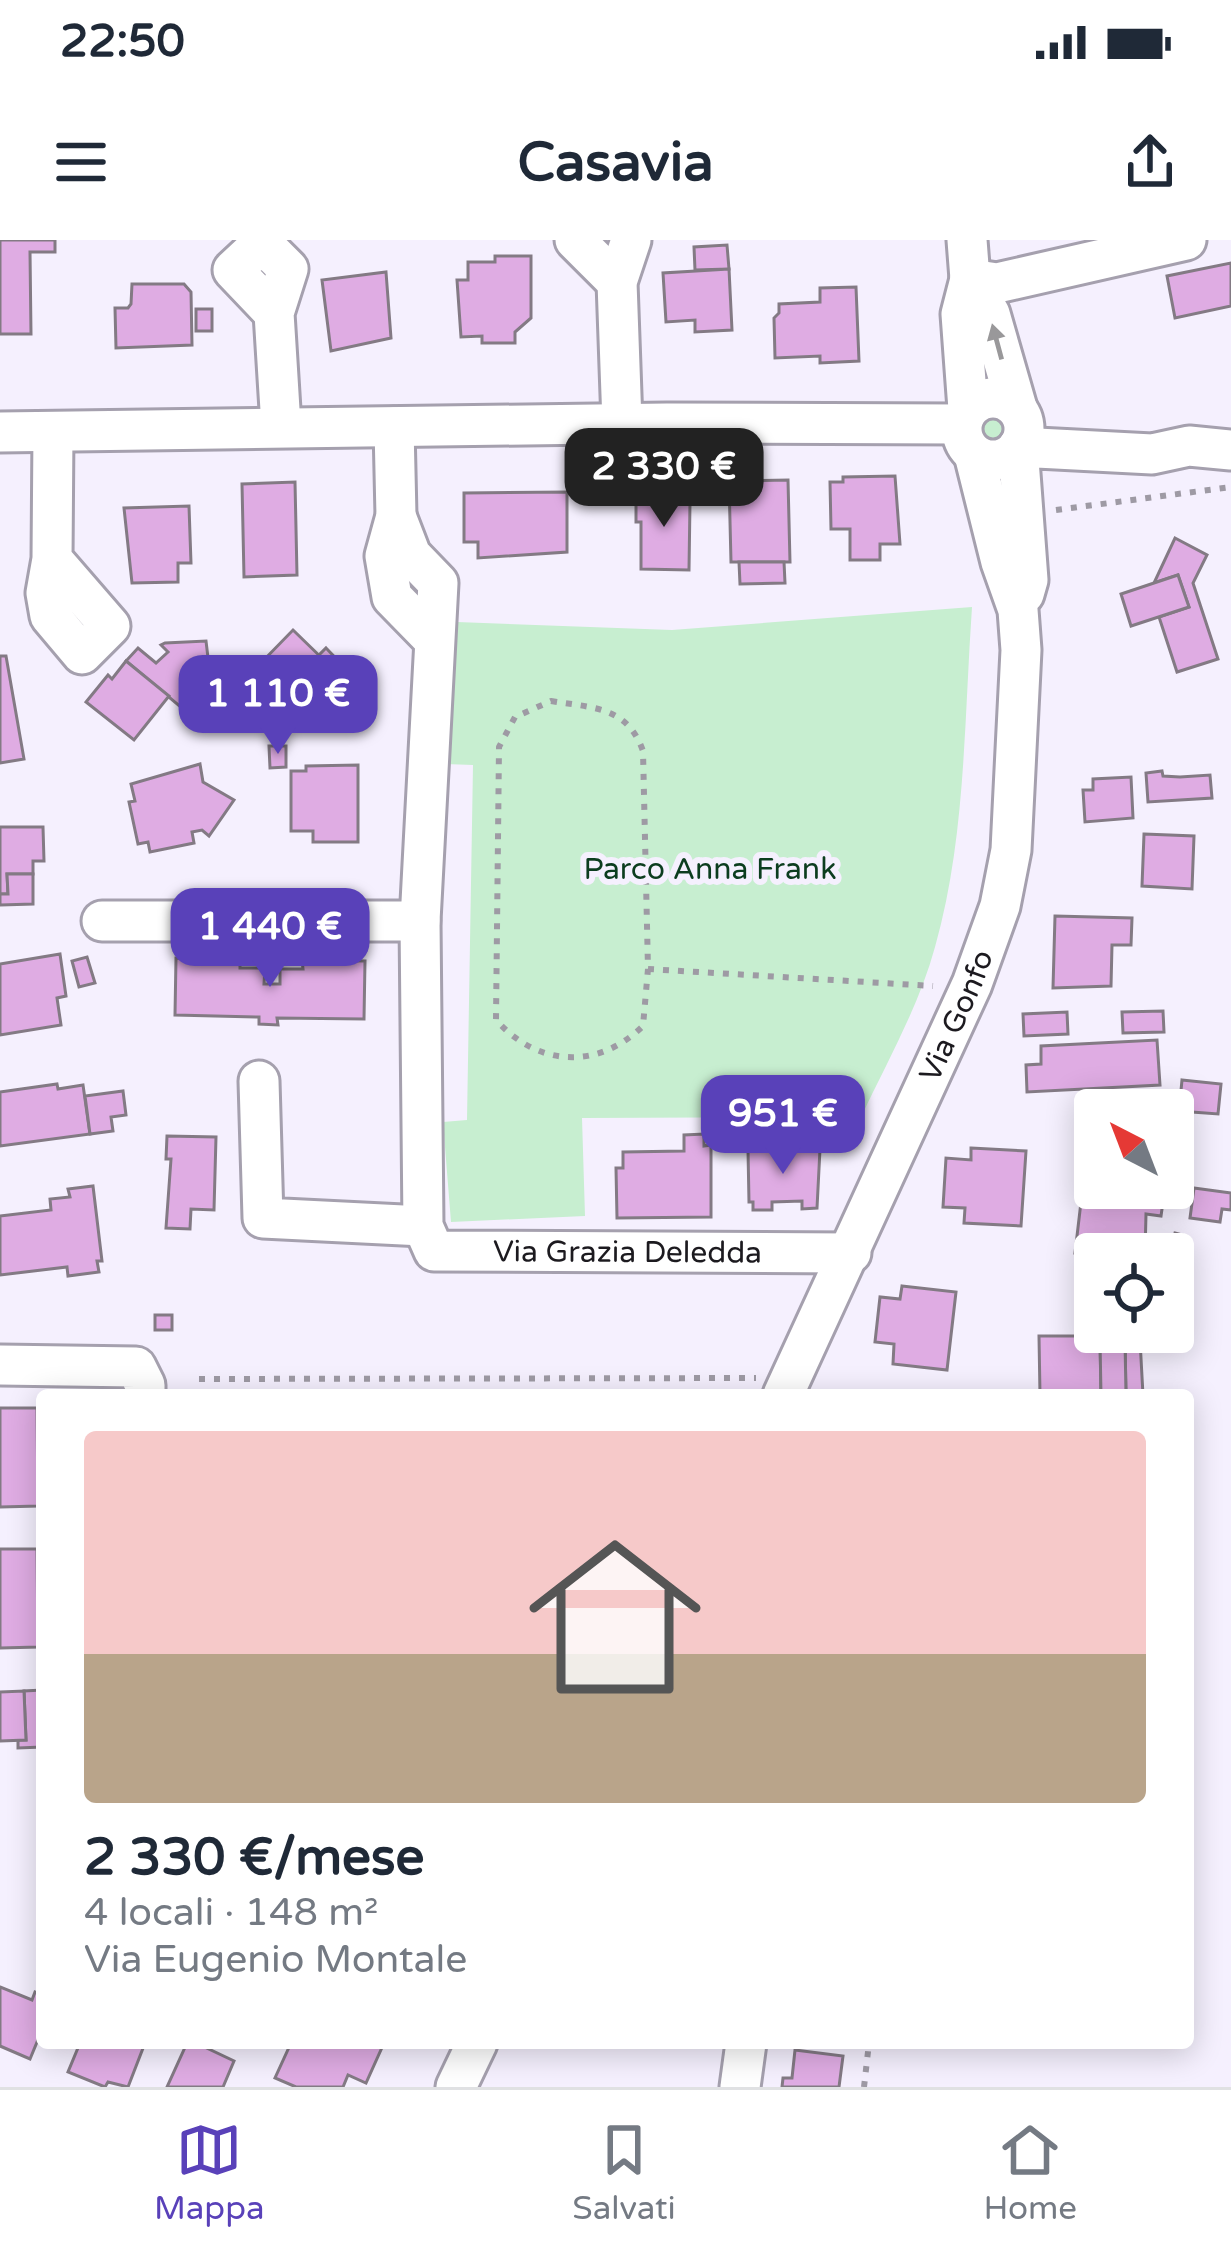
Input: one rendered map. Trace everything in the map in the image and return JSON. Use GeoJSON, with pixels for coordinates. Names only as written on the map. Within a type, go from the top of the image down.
{"type":"FeatureCollection","features":[{"type":"Feature","properties":{"kind":"street"},"geometry":{"type":"LineString","coordinates":[[575,240],[617,282]]}},
{"type":"Feature","properties":{"kind":"street"},"geometry":{"type":"LineString","coordinates":[[622,423],[617,282],[631,240]]}},
{"type":"Feature","properties":{"kind":"street","name":"Via Gonfo"},"geometry":{"type":"LineString","coordinates":[[786,1389],[972,984],[1000,906],[1011,850],[1021,650],[1018,610],[968,429],[961,314],[970,280],[967,240]]}},
{"type":"Feature","properties":{"kind":"street"},"geometry":{"type":"LineString","coordinates":[[970,280],[997,283],[1186,240]]}},
{"type":"Feature","properties":{"kind":"street","name":"Via Gonfo"},"geometry":{"type":"LineString","coordinates":[[970,280],[990,314],[1019,425],[1028,580],[1018,610]]}},
{"type":"Feature","properties":{"kind":"street"},"geometry":{"type":"LineString","coordinates":[[274,313],[280,426]]}},
{"type":"Feature","properties":{"kind":"street"},"geometry":{"type":"LineString","coordinates":[[998,397],[1019,425],[1002,459],[983,459],[968,429],[976,401],[998,397]]}},
{"type":"Feature","properties":{"kind":"street"},"geometry":{"type":"LineString","coordinates":[[0,432],[622,423],[968,429]]}},
{"type":"Feature","properties":{"kind":"street"},"geometry":{"type":"LineString","coordinates":[[1019,425],[1154,432],[1189,446],[1231,449]]}},
{"type":"Feature","properties":{"kind":"street"},"geometry":{"type":"LineString","coordinates":[[394,427],[396,516],[385,556],[392,597],[434,640],[420,921],[423,1226]]}},
{"type":"Feature","properties":{"kind":"street"},"geometry":{"type":"LineString","coordinates":[[52,432],[52,559]]}},
{"type":"Feature","properties":{"kind":"street"},"geometry":{"type":"LineString","coordinates":[[102,921],[420,921]]}},
{"type":"Feature","properties":{"kind":"street","name":"Via Grazia Deledda"},"geometry":{"type":"LineString","coordinates":[[259,1081],[263,1218],[423,1226],[434,1251],[850,1253]]}},
{"type":"Feature","properties":{"kind":"street"},"geometry":{"type":"LineString","coordinates":[[0,1365],[136,1367],[145,1389]]}},
{"type":"Feature","properties":{"kind":"street"},"geometry":{"type":"LineString","coordinates":[[456,2087],[474,2049]]}},
{"type":"Feature","properties":{"kind":"street"},"geometry":{"type":"LineString","coordinates":[[740,2087],[745,2049]]}},
{"type":"Feature","properties":{"kind":"path"},"geometry":{"type":"LineString","coordinates":[[1048,512],[1231,487]]}},
{"type":"Feature","properties":{"kind":"path"},"geometry":{"type":"LineString","coordinates":[[551,700],[613,713],[635,728],[643,751],[648,969],[644,1026],[601,1055],[572,1059],[536,1052],[512,1039],[496,1020],[499,747],[515,717],[551,700]]}},
{"type":"Feature","properties":{"kind":"path"},"geometry":{"type":"LineString","coordinates":[[648,969],[922,987],[972,984]]}},
{"type":"Feature","properties":{"kind":"path"},"geometry":{"type":"LineString","coordinates":[[199,1379],[767,1378],[782,1389]]}},
{"type":"Feature","properties":{"kind":"path"},"geometry":{"type":"LineString","coordinates":[[864,2087],[868,2049]]}},
{"type":"Feature","properties":{"kind":"green space"},"geometry":{"type":"Polygon","coordinates":[[[993,411],[1005,416],[1010,428],[1005,440],[993,445],[981,440],[976,428],[981,416],[993,411]]]}},
{"type":"Feature","properties":{"kind":"green space","name":"Parco Anna Frank"},"geometry":{"type":"Polygon","coordinates":[[[972,607],[962,779],[945,906],[920,991],[861,1117],[582,1118],[585,1216],[451,1222],[443,1122],[467,1120],[473,765],[445,764],[457,622],[672,630],[972,607]]]}},
{"type":"Feature","properties":{"kind":"building"},"geometry":{"type":"Polygon","coordinates":[[[0,240],[55,240],[55,252],[30,252],[31,334],[0,334],[0,240]]]}},
{"type":"Feature","properties":{"kind":"building"},"geometry":{"type":"Polygon","coordinates":[[[727,245],[729,269],[695,270],[694,247],[727,245]]]}},
{"type":"Feature","properties":{"kind":"building"},"geometry":{"type":"Polygon","coordinates":[[[495,256],[531,256],[531,318],[515,332],[515,343],[482,343],[482,336],[461,337],[457,280],[468,280],[468,262],[495,262],[495,256]]]}},
{"type":"Feature","properties":{"kind":"building"},"geometry":{"type":"Polygon","coordinates":[[[1231,263],[1231,306],[1175,318],[1167,276],[1231,263]]]}},
{"type":"Feature","properties":{"kind":"building"},"geometry":{"type":"Polygon","coordinates":[[[729,269],[732,330],[695,332],[695,320],[666,322],[663,273],[729,269]]]}},
{"type":"Feature","properties":{"kind":"building"},"geometry":{"type":"Polygon","coordinates":[[[386,272],[391,338],[331,351],[322,280],[386,272]]]}},
{"type":"Feature","properties":{"kind":"building"},"geometry":{"type":"Polygon","coordinates":[[[132,284],[184,284],[191,292],[192,345],[116,348],[115,308],[131,304],[132,284]]]}},
{"type":"Feature","properties":{"kind":"building"},"geometry":{"type":"Polygon","coordinates":[[[856,287],[859,361],[820,363],[820,356],[775,358],[774,318],[779,304],[820,302],[820,288],[856,287]]]}},
{"type":"Feature","properties":{"kind":"building"},"geometry":{"type":"Polygon","coordinates":[[[196,309],[212,309],[212,331],[196,331],[196,309]]]}},
{"type":"Feature","properties":{"kind":"building"},"geometry":{"type":"Polygon","coordinates":[[[895,476],[900,544],[880,544],[880,560],[850,560],[850,529],[831,529],[830,482],[843,482],[843,477],[895,476]]]}},
{"type":"Feature","properties":{"kind":"building"},"geometry":{"type":"Polygon","coordinates":[[[788,480],[790,562],[731,562],[729,481],[788,480]]]}},
{"type":"Feature","properties":{"kind":"building"},"geometry":{"type":"Polygon","coordinates":[[[295,482],[297,575],[244,577],[242,484],[295,482]]]}},
{"type":"Feature","properties":{"kind":"building"},"geometry":{"type":"Polygon","coordinates":[[[636,491],[683,492],[683,502],[690,502],[689,570],[641,569],[636,491]]]}},
{"type":"Feature","properties":{"kind":"building"},"geometry":{"type":"Polygon","coordinates":[[[567,492],[567,552],[478,558],[478,542],[464,542],[464,493],[567,492]]]}},
{"type":"Feature","properties":{"kind":"building"},"geometry":{"type":"Polygon","coordinates":[[[189,506],[191,563],[178,563],[178,582],[132,583],[124,508],[189,506]]]}},
{"type":"Feature","properties":{"kind":"building"},"geometry":{"type":"Polygon","coordinates":[[[1175,538],[1207,555],[1193,583],[1218,659],[1177,672],[1159,617],[1189,607],[1178,575],[1154,583],[1175,538]]]}},
{"type":"Feature","properties":{"kind":"building"},"geometry":{"type":"Polygon","coordinates":[[[739,562],[784,562],[785,583],[740,584],[739,562]]]}},
{"type":"Feature","properties":{"kind":"building"},"geometry":{"type":"Polygon","coordinates":[[[1178,575],[1189,607],[1131,626],[1121,594],[1178,575]]]}},
{"type":"Feature","properties":{"kind":"building"},"geometry":{"type":"Polygon","coordinates":[[[293,630],[328,664],[292,703],[256,668],[293,630]]]}},
{"type":"Feature","properties":{"kind":"building"},"geometry":{"type":"Polygon","coordinates":[[[206,641],[209,666],[195,685],[200,689],[183,709],[126,661],[138,648],[156,663],[168,652],[161,645],[165,643],[206,641]]]}},
{"type":"Feature","properties":{"kind":"building"},"geometry":{"type":"Polygon","coordinates":[[[326,648],[352,675],[312,716],[295,699],[328,664],[319,655],[326,648]]]}},
{"type":"Feature","properties":{"kind":"building"},"geometry":{"type":"Polygon","coordinates":[[[0,656],[6,656],[24,759],[0,763],[0,656]]]}},
{"type":"Feature","properties":{"kind":"building"},"geometry":{"type":"Polygon","coordinates":[[[126,661],[169,696],[134,740],[86,702],[126,661]]]}},
{"type":"Feature","properties":{"kind":"building"},"geometry":{"type":"Polygon","coordinates":[[[269,746],[286,746],[286,767],[270,768],[269,746]]]}},
{"type":"Feature","properties":{"kind":"building"},"geometry":{"type":"Polygon","coordinates":[[[200,764],[203,782],[234,800],[209,836],[202,830],[192,832],[194,843],[150,852],[148,842],[138,844],[129,802],[135,801],[131,784],[200,764]]]}},
{"type":"Feature","properties":{"kind":"building"},"geometry":{"type":"Polygon","coordinates":[[[358,765],[358,842],[313,842],[313,831],[291,831],[291,771],[306,771],[306,766],[358,765]]]}},
{"type":"Feature","properties":{"kind":"building"},"geometry":{"type":"Polygon","coordinates":[[[1162,771],[1163,776],[1210,775],[1212,798],[1148,802],[1146,773],[1162,771]]]}},
{"type":"Feature","properties":{"kind":"building"},"geometry":{"type":"Polygon","coordinates":[[[1131,777],[1133,818],[1085,822],[1083,790],[1093,790],[1093,779],[1131,777]]]}},
{"type":"Feature","properties":{"kind":"building"},"geometry":{"type":"Polygon","coordinates":[[[0,827],[43,827],[44,861],[33,861],[33,874],[7,874],[8,894],[0,894],[0,827]]]}},
{"type":"Feature","properties":{"kind":"building"},"geometry":{"type":"Polygon","coordinates":[[[1144,834],[1194,836],[1192,889],[1142,886],[1144,834]]]}},
{"type":"Feature","properties":{"kind":"building"},"geometry":{"type":"Polygon","coordinates":[[[7,874],[33,874],[33,904],[0,905],[0,894],[8,894],[7,874]]]}},
{"type":"Feature","properties":{"kind":"building"},"geometry":{"type":"Polygon","coordinates":[[[1055,916],[1132,918],[1131,945],[1112,945],[1111,986],[1053,988],[1055,916]]]}},
{"type":"Feature","properties":{"kind":"building"},"geometry":{"type":"Polygon","coordinates":[[[60,954],[66,996],[57,998],[61,1025],[0,1035],[0,964],[60,954]]]}},
{"type":"Feature","properties":{"kind":"building"},"geometry":{"type":"Polygon","coordinates":[[[87,957],[95,983],[79,987],[72,961],[87,957]]]}},
{"type":"Feature","properties":{"kind":"building"},"geometry":{"type":"Polygon","coordinates":[[[176,958],[240,959],[240,968],[265,968],[264,984],[280,984],[280,969],[303,969],[302,960],[365,961],[364,1019],[277,1018],[278,1025],[259,1024],[259,1017],[175,1015],[176,958]]]}},
{"type":"Feature","properties":{"kind":"building"},"geometry":{"type":"Polygon","coordinates":[[[1163,1011],[1164,1032],[1123,1033],[1122,1012],[1163,1011]]]}},
{"type":"Feature","properties":{"kind":"building"},"geometry":{"type":"Polygon","coordinates":[[[1067,1012],[1068,1034],[1024,1036],[1023,1014],[1067,1012]]]}},
{"type":"Feature","properties":{"kind":"building"},"geometry":{"type":"Polygon","coordinates":[[[1157,1040],[1160,1085],[1027,1092],[1026,1065],[1041,1064],[1041,1046],[1157,1040]]]}},
{"type":"Feature","properties":{"kind":"building"},"geometry":{"type":"Polygon","coordinates":[[[1182,1080],[1221,1084],[1218,1114],[1194,1112],[1194,1089],[1181,1089],[1182,1080]]]}},
{"type":"Feature","properties":{"kind":"building"},"geometry":{"type":"Polygon","coordinates":[[[57,1084],[58,1089],[83,1085],[90,1134],[0,1146],[0,1092],[57,1084]]]}},
{"type":"Feature","properties":{"kind":"building"},"geometry":{"type":"Polygon","coordinates":[[[123,1091],[126,1115],[111,1117],[113,1131],[90,1134],[85,1096],[123,1091]]]}},
{"type":"Feature","properties":{"kind":"building"},"geometry":{"type":"Polygon","coordinates":[[[704,1134],[704,1146],[711,1145],[711,1217],[617,1218],[616,1168],[623,1168],[623,1152],[684,1151],[684,1135],[704,1134]]]}},
{"type":"Feature","properties":{"kind":"building"},"geometry":{"type":"Polygon","coordinates":[[[167,1136],[216,1137],[214,1210],[191,1209],[190,1229],[166,1228],[171,1159],[166,1159],[167,1136]]]}},
{"type":"Feature","properties":{"kind":"building"},"geometry":{"type":"Polygon","coordinates":[[[971,1148],[1026,1151],[1021,1226],[964,1223],[965,1208],[943,1207],[946,1158],[971,1160],[971,1148]]]}},
{"type":"Feature","properties":{"kind":"building"},"geometry":{"type":"Polygon","coordinates":[[[820,1149],[817,1208],[802,1209],[802,1201],[772,1202],[772,1210],[753,1210],[748,1150],[820,1149]]]}},
{"type":"Feature","properties":{"kind":"building"},"geometry":{"type":"Polygon","coordinates":[[[93,1186],[102,1261],[97,1261],[99,1272],[68,1276],[67,1267],[0,1275],[0,1216],[51,1210],[50,1199],[70,1197],[68,1189],[93,1186]]]}},
{"type":"Feature","properties":{"kind":"building"},"geometry":{"type":"Polygon","coordinates":[[[1194,1188],[1231,1193],[1231,1210],[1222,1209],[1220,1222],[1190,1218],[1194,1188]]]}},
{"type":"Feature","properties":{"kind":"building"},"geometry":{"type":"Polygon","coordinates":[[[1080,1209],[1162,1209],[1161,1216],[1146,1214],[1146,1233],[1077,1233],[1080,1209]]]}},
{"type":"Feature","properties":{"kind":"building"},"geometry":{"type":"Polygon","coordinates":[[[902,1286],[956,1292],[947,1370],[893,1364],[894,1344],[875,1342],[880,1297],[900,1299],[902,1286]]]}},
{"type":"Feature","properties":{"kind":"building"},"geometry":{"type":"Polygon","coordinates":[[[155,1315],[172,1315],[172,1330],[155,1330],[155,1315]]]}},
{"type":"Feature","properties":{"kind":"building"},"geometry":{"type":"Polygon","coordinates":[[[1039,1336],[1074,1336],[1074,1353],[1100,1353],[1101,1389],[1040,1389],[1039,1336]]]}},
{"type":"Feature","properties":{"kind":"building"},"geometry":{"type":"Polygon","coordinates":[[[1100,1353],[1125,1353],[1126,1389],[1101,1389],[1100,1353]]]}},
{"type":"Feature","properties":{"kind":"building"},"geometry":{"type":"Polygon","coordinates":[[[1125,1353],[1141,1353],[1143,1389],[1126,1389],[1125,1353]]]}},
{"type":"Feature","properties":{"kind":"building"},"geometry":{"type":"Polygon","coordinates":[[[0,1408],[36,1408],[36,1506],[0,1507],[0,1408]]]}},
{"type":"Feature","properties":{"kind":"building"},"geometry":{"type":"Polygon","coordinates":[[[0,1549],[36,1549],[36,1647],[0,1648],[0,1549]]]}},
{"type":"Feature","properties":{"kind":"building"},"geometry":{"type":"Polygon","coordinates":[[[36,1690],[36,1747],[18,1748],[18,1740],[26,1740],[24,1691],[36,1690]]]}},
{"type":"Feature","properties":{"kind":"building"},"geometry":{"type":"Polygon","coordinates":[[[24,1691],[26,1740],[0,1741],[0,1692],[24,1691]]]}},
{"type":"Feature","properties":{"kind":"building"},"geometry":{"type":"Polygon","coordinates":[[[0,1987],[32,2000],[36,1992],[36,2044],[30,2059],[0,2046],[0,1987]]]}},
{"type":"Feature","properties":{"kind":"building"},"geometry":{"type":"Polygon","coordinates":[[[78,2049],[143,2049],[128,2087],[108,2082],[105,2087],[68,2072],[78,2049]]]}},
{"type":"Feature","properties":{"kind":"building"},"geometry":{"type":"Polygon","coordinates":[[[184,2049],[209,2049],[234,2061],[223,2087],[167,2087],[184,2049]]]}},
{"type":"Feature","properties":{"kind":"building"},"geometry":{"type":"Polygon","coordinates":[[[288,2049],[381,2049],[366,2083],[348,2075],[343,2087],[296,2087],[275,2078],[288,2049]]]}},
{"type":"Feature","properties":{"kind":"building"},"geometry":{"type":"Polygon","coordinates":[[[795,2050],[843,2056],[839,2087],[782,2087],[783,2078],[792,2078],[795,2050]]]}}]}
